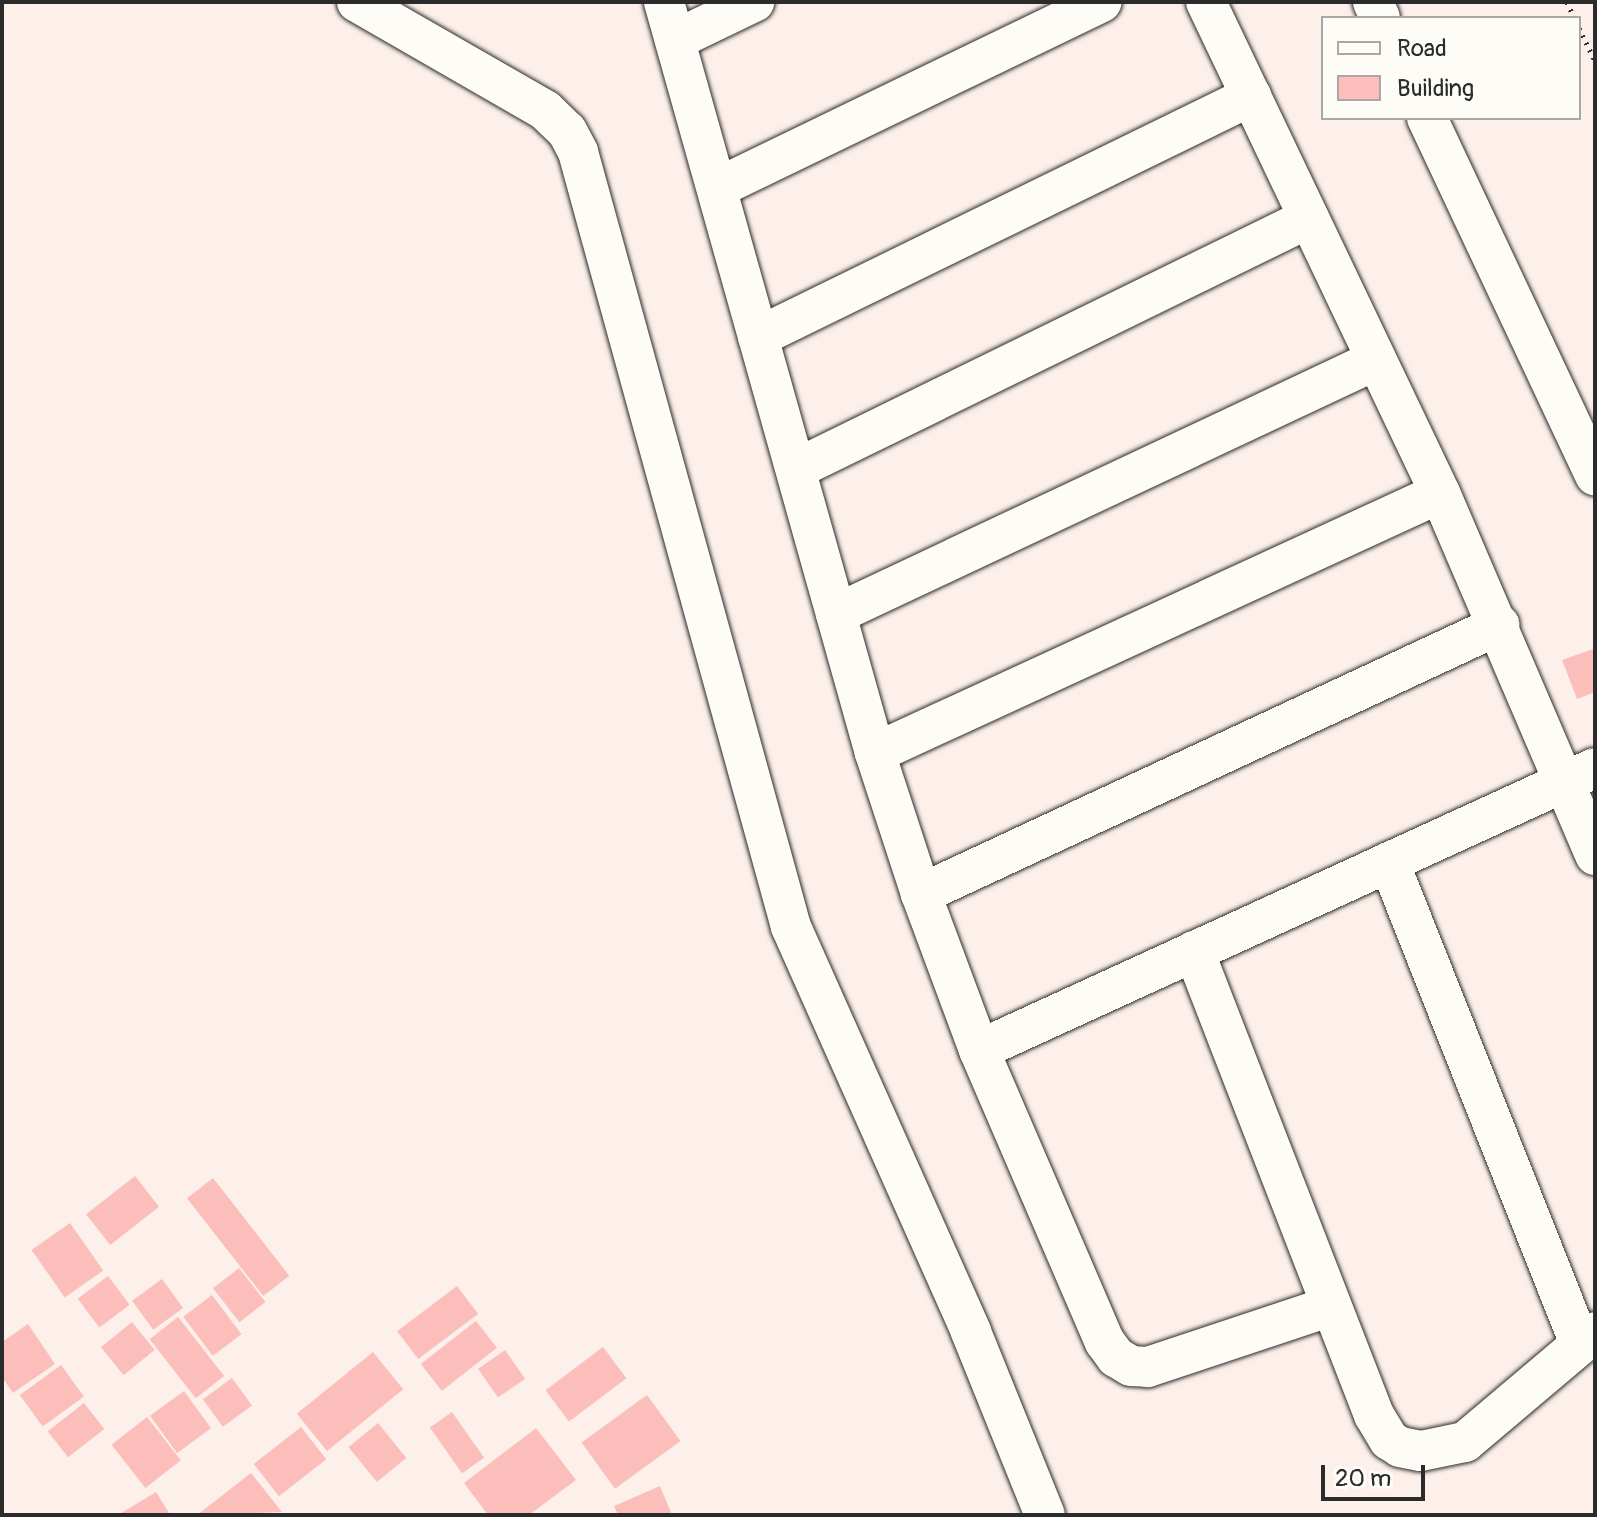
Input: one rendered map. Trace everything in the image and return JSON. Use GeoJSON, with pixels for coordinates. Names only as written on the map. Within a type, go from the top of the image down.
{"type":"FeatureCollection","features":[{"type":"Feature","properties":{"kind":"street"},"geometry":{"type":"LineString","coordinates":[[357,2],[545,110],[567,131],[578,152],[791,927],[971,1332],[1045,1515]]}},
{"type":"Feature","properties":{"kind":"street"},"geometry":{"type":"LineString","coordinates":[[664,2],[875,753],[921,894],[979,1050],[1105,1342],[1116,1357],[1131,1366],[1163,1364],[1331,1306]]}},
{"type":"Feature","properties":{"kind":"street"},"geometry":{"type":"LineString","coordinates":[[675,40],[754,2]]}},
{"type":"Feature","properties":{"kind":"street"},"geometry":{"type":"LineString","coordinates":[[717,188],[1101,2]]}},
{"type":"Feature","properties":{"kind":"street"},"geometry":{"type":"LineString","coordinates":[[1206,2],[1440,493],[1499,625],[1580,774],[1595,855]]}},
{"type":"Feature","properties":{"kind":"street"},"geometry":{"type":"LineString","coordinates":[[758,337],[1251,96]]}},
{"type":"Feature","properties":{"kind":"street"},"geometry":{"type":"LineString","coordinates":[[1428,120],[1595,475]]}},
{"type":"Feature","properties":{"kind":"street"},"geometry":{"type":"LineString","coordinates":[[796,469],[1309,218]]}},
{"type":"Feature","properties":{"kind":"street"},"geometry":{"type":"LineString","coordinates":[[836,614],[1376,360]]}},
{"type":"Feature","properties":{"kind":"street"},"geometry":{"type":"LineString","coordinates":[[875,753],[1440,493]]}},
{"type":"Feature","properties":{"kind":"street"},"geometry":{"type":"LineString","coordinates":[[921,894],[1499,625]]}},
{"type":"Feature","properties":{"kind":"street"},"geometry":{"type":"LineString","coordinates":[[979,1050],[1580,774]]}},
{"type":"Feature","properties":{"kind":"street"},"geometry":{"type":"LineString","coordinates":[[1194,951],[1374,1415],[1389,1440],[1411,1450],[1454,1447],[1473,1437],[1587,1338],[1389,862]]}},
{"type":"Feature","properties":{"kind":"path"},"geometry":{"type":"LineString","coordinates":[[1581,32],[1595,61]]}},
{"type":"Feature","properties":{"kind":"building"},"geometry":{"type":"Polygon","coordinates":[[[1593,649],[1595,692],[1577,699],[1562,660],[1593,649]]]}},
{"type":"Feature","properties":{"kind":"building"},"geometry":{"type":"Polygon","coordinates":[[[135,1176],[159,1207],[110,1245],[86,1214],[135,1176]]]}},
{"type":"Feature","properties":{"kind":"building"},"geometry":{"type":"Polygon","coordinates":[[[213,1178],[289,1276],[263,1296],[187,1198],[213,1178]]]}},
{"type":"Feature","properties":{"kind":"building"},"geometry":{"type":"Polygon","coordinates":[[[70,1223],[103,1271],[65,1297],[31,1250],[70,1223]]]}},
{"type":"Feature","properties":{"kind":"building"},"geometry":{"type":"Polygon","coordinates":[[[239,1268],[265,1302],[239,1322],[213,1288],[239,1268]]]}},
{"type":"Feature","properties":{"kind":"building"},"geometry":{"type":"Polygon","coordinates":[[[108,1276],[130,1305],[99,1328],[78,1299],[108,1276]]]}},
{"type":"Feature","properties":{"kind":"building"},"geometry":{"type":"Polygon","coordinates":[[[162,1279],[183,1308],[153,1330],[132,1301],[162,1279]]]}},
{"type":"Feature","properties":{"kind":"building"},"geometry":{"type":"Polygon","coordinates":[[[457,1286],[478,1314],[418,1359],[397,1331],[457,1286]]]}},
{"type":"Feature","properties":{"kind":"building"},"geometry":{"type":"Polygon","coordinates":[[[212,1295],[241,1334],[213,1356],[183,1317],[212,1295]]]}},
{"type":"Feature","properties":{"kind":"building"},"geometry":{"type":"Polygon","coordinates":[[[178,1317],[224,1376],[196,1398],[150,1339],[178,1317]]]}},
{"type":"Feature","properties":{"kind":"building"},"geometry":{"type":"Polygon","coordinates":[[[476,1321],[497,1348],[442,1391],[421,1364],[476,1321]]]}},
{"type":"Feature","properties":{"kind":"building"},"geometry":{"type":"Polygon","coordinates":[[[132,1322],[155,1350],[124,1375],[101,1347],[132,1322]]]}},
{"type":"Feature","properties":{"kind":"building"},"geometry":{"type":"Polygon","coordinates":[[[28,1324],[55,1364],[13,1393],[2,1377],[2,1342],[28,1324]]]}},
{"type":"Feature","properties":{"kind":"building"},"geometry":{"type":"Polygon","coordinates":[[[603,1347],[626,1378],[569,1421],[545,1390],[603,1347]]]}},
{"type":"Feature","properties":{"kind":"building"},"geometry":{"type":"Polygon","coordinates":[[[505,1350],[525,1379],[498,1398],[478,1369],[505,1350]]]}},
{"type":"Feature","properties":{"kind":"building"},"geometry":{"type":"Polygon","coordinates":[[[373,1352],[403,1389],[327,1451],[297,1414],[373,1352]]]}},
{"type":"Feature","properties":{"kind":"building"},"geometry":{"type":"Polygon","coordinates":[[[61,1365],[84,1397],[43,1427],[20,1395],[61,1365]]]}},
{"type":"Feature","properties":{"kind":"building"},"geometry":{"type":"Polygon","coordinates":[[[232,1378],[252,1406],[223,1427],[203,1399],[232,1378]]]}},
{"type":"Feature","properties":{"kind":"building"},"geometry":{"type":"Polygon","coordinates":[[[184,1391],[211,1428],[177,1453],[150,1416],[184,1391]]]}},
{"type":"Feature","properties":{"kind":"building"},"geometry":{"type":"Polygon","coordinates":[[[647,1395],[681,1441],[615,1489],[581,1443],[647,1395]]]}},
{"type":"Feature","properties":{"kind":"building"},"geometry":{"type":"Polygon","coordinates":[[[84,1403],[104,1429],[68,1457],[48,1431],[84,1403]]]}},
{"type":"Feature","properties":{"kind":"building"},"geometry":{"type":"Polygon","coordinates":[[[452,1412],[484,1458],[462,1473],[430,1427],[452,1412]]]}},
{"type":"Feature","properties":{"kind":"building"},"geometry":{"type":"Polygon","coordinates":[[[147,1417],[181,1460],[145,1488],[112,1445],[147,1417]]]}},
{"type":"Feature","properties":{"kind":"building"},"geometry":{"type":"Polygon","coordinates":[[[378,1423],[406,1458],[377,1482],[348,1447],[378,1423]]]}},
{"type":"Feature","properties":{"kind":"building"},"geometry":{"type":"Polygon","coordinates":[[[301,1427],[326,1459],[279,1496],[254,1464],[301,1427]]]}},
{"type":"Feature","properties":{"kind":"building"},"geometry":{"type":"Polygon","coordinates":[[[536,1428],[576,1480],[529,1515],[488,1515],[464,1483],[536,1428]]]}},
{"type":"Feature","properties":{"kind":"building"},"geometry":{"type":"Polygon","coordinates":[[[251,1473],[282,1512],[197,1515],[251,1473]]]}},
{"type":"Feature","properties":{"kind":"building"},"geometry":{"type":"Polygon","coordinates":[[[660,1486],[672,1515],[618,1515],[614,1506],[660,1486]]]}},
{"type":"Feature","properties":{"kind":"building"},"geometry":{"type":"Polygon","coordinates":[[[156,1492],[169,1513],[167,1515],[118,1515],[156,1492]]]}}]}
